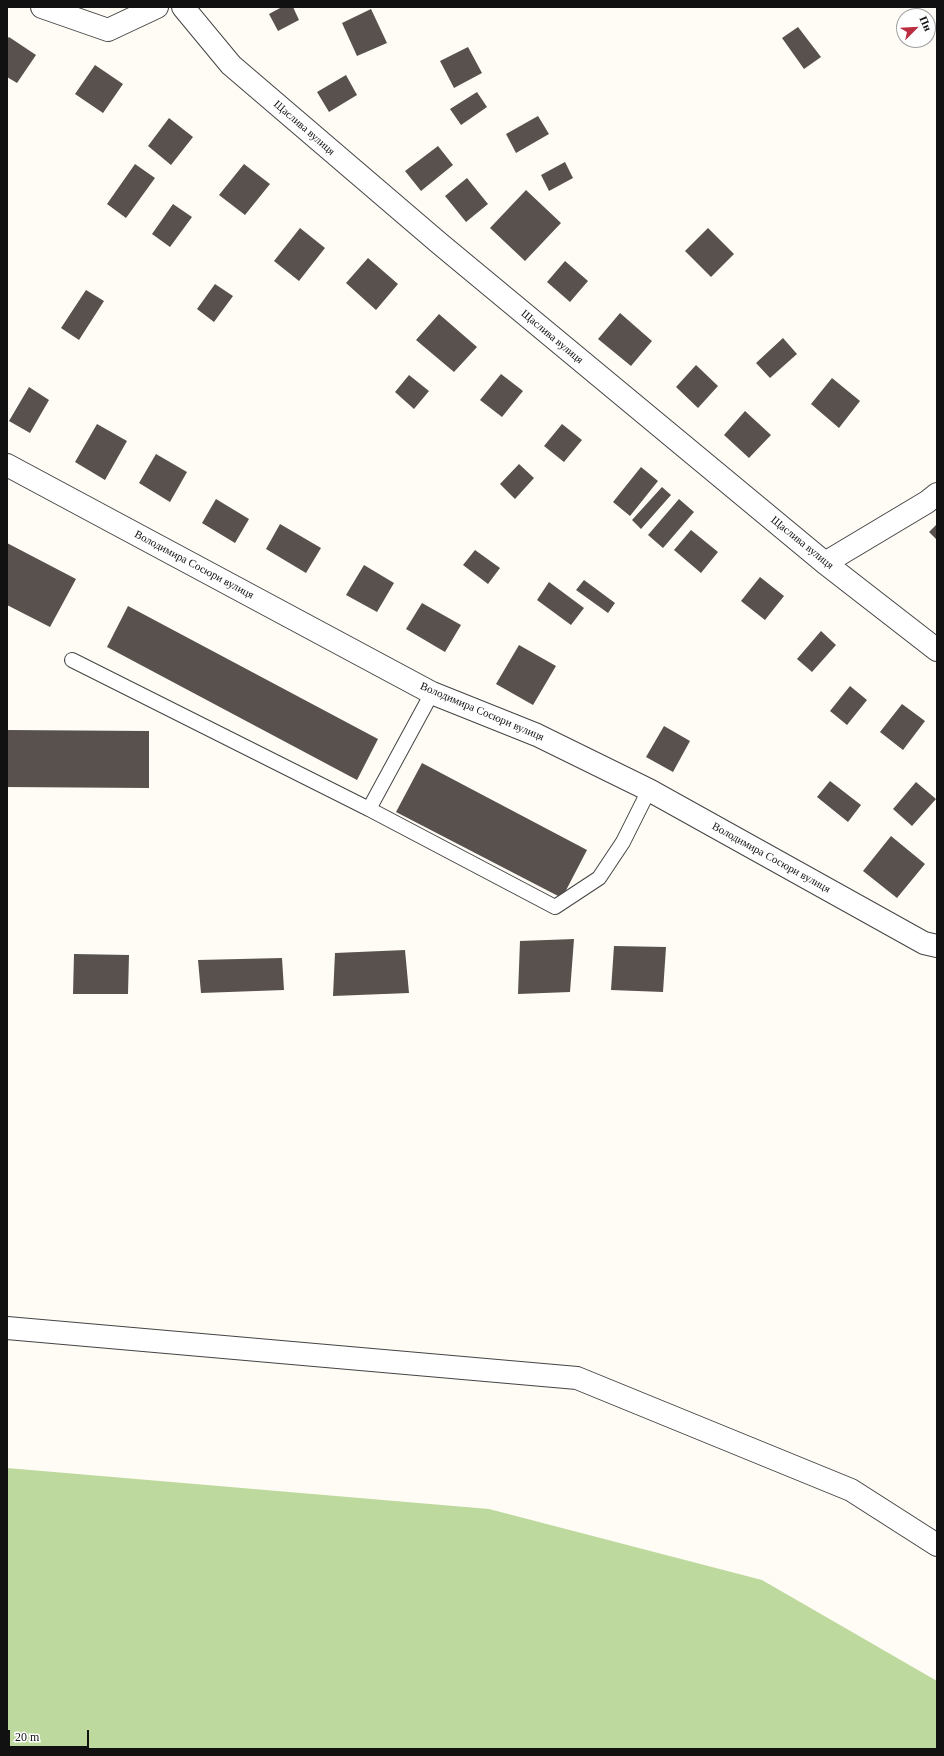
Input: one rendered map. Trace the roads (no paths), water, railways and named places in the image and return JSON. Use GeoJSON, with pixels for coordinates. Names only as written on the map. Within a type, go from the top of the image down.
{"type":"FeatureCollection","features":[{"type":"Feature","properties":{"kind":"street"},"geometry":{"type":"LineString","coordinates":[[42,7],[108,30],[158,7]]}},
{"type":"Feature","properties":{"kind":"street","name":"Щаслива вулиця"},"geometry":{"type":"LineString","coordinates":[[183,7],[231,65],[439,243],[825,563],[937,650]]}},
{"type":"Feature","properties":{"kind":"street","name":"Володимира Сосюри вулиця"},"geometry":{"type":"LineString","coordinates":[[7,465],[432,693],[537,735],[649,790],[924,943],[937,946]]}},
{"type":"Feature","properties":{"kind":"street"},"geometry":{"type":"LineString","coordinates":[[825,563],[927,502],[937,494]]}},
{"type":"Feature","properties":{"kind":"street"},"geometry":{"type":"LineString","coordinates":[[7,1328],[577,1378],[851,1490],[937,1544]]}},
{"type":"Feature","properties":{"kind":"lane"},"geometry":{"type":"LineString","coordinates":[[72,660],[369,809],[555,907],[599,878],[623,842],[649,790]]}},
{"type":"Feature","properties":{"kind":"lane"},"geometry":{"type":"LineString","coordinates":[[369,809],[432,693]]}}]}
